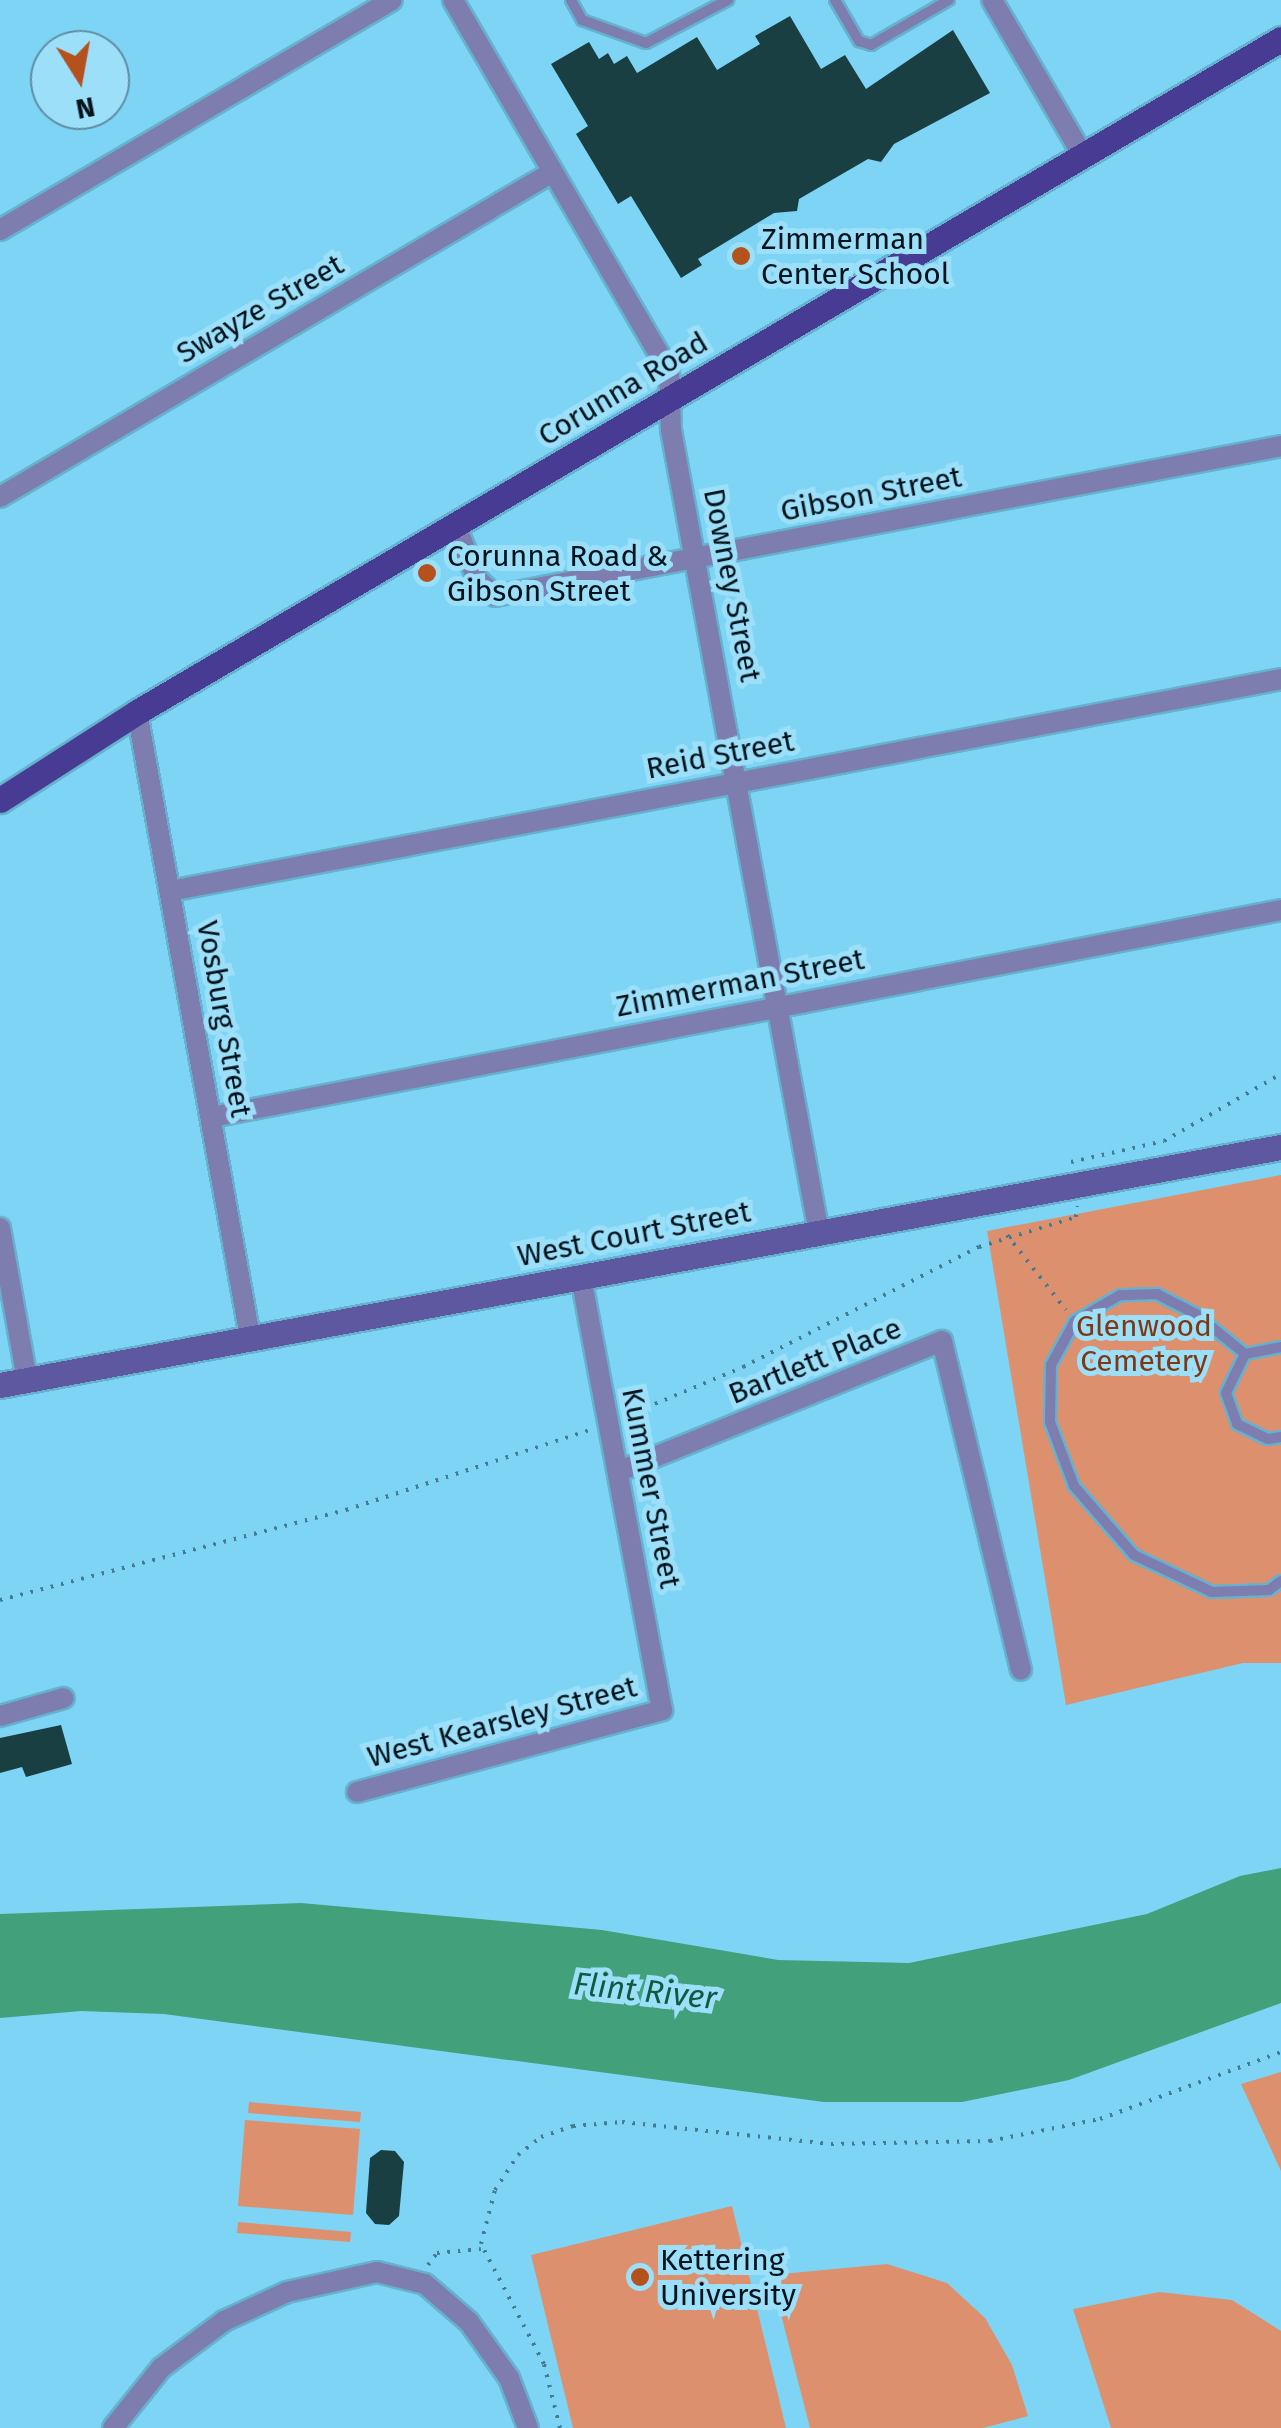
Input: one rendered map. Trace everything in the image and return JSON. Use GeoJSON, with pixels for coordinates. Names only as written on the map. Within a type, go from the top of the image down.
{"type":"FeatureCollection","features":[{"type":"Feature","properties":{"kind":"main road","name":"Corunna Road"},"geometry":{"type":"LineString","coordinates":[[0,800],[138,712],[1281,39]]}},
{"type":"Feature","properties":{"kind":"street"},"geometry":{"type":"LineString","coordinates":[[0,230],[392,0]]}},
{"type":"Feature","properties":{"kind":"street","name":"Downey Street"},"geometry":{"type":"LineString","coordinates":[[453,0],[669,371],[669,400],[819,1233]]}},
{"type":"Feature","properties":{"kind":"street"},"geometry":{"type":"LineString","coordinates":[[992,0],[1083,156]]}},
{"type":"Feature","properties":{"kind":"street","name":"Swayze Street"},"geometry":{"type":"LineString","coordinates":[[0,496],[551,173]]}},
{"type":"Feature","properties":{"kind":"street","name":"Gibson Street"},"geometry":{"type":"LineString","coordinates":[[456,526],[477,580],[496,596],[1281,446]]}},
{"type":"Feature","properties":{"kind":"street","name":"Reid Street"},"geometry":{"type":"LineString","coordinates":[[170,891],[1281,679]]}},
{"type":"Feature","properties":{"kind":"street","name":"Vosburg Street"},"geometry":{"type":"LineString","coordinates":[[138,712],[250,1337]]}},
{"type":"Feature","properties":{"kind":"street","name":"Zimmerman Street"},"geometry":{"type":"LineString","coordinates":[[212,1117],[1281,910]]}},
{"type":"Feature","properties":{"kind":"street","name":"West Court Street"},"geometry":{"type":"LineString","coordinates":[[0,1385],[1281,1147]]}},
{"type":"Feature","properties":{"kind":"street"},"geometry":{"type":"LineString","coordinates":[[0,1228],[27,1380]]}},
{"type":"Feature","properties":{"kind":"street","name":"Kummer Street"},"geometry":{"type":"LineString","coordinates":[[580,1277],[620,1471],[662,1710]]}},
{"type":"Feature","properties":{"kind":"street","name":"Bartlett Place"},"geometry":{"type":"LineString","coordinates":[[620,1471],[942,1341],[1021,1670]]}},
{"type":"Feature","properties":{"kind":"street"},"geometry":{"type":"LineString","coordinates":[[0,1716],[64,1698]]}},
{"type":"Feature","properties":{"kind":"street","name":"West Kearsley Street"},"geometry":{"type":"LineString","coordinates":[[358,1792],[662,1710]]}},
{"type":"Feature","properties":{"kind":"street"},"geometry":{"type":"LineString","coordinates":[[113,2428],[174,2356],[255,2304],[368,2273],[420,2282],[478,2332],[516,2390],[528,2428]]}},
{"type":"Feature","properties":{"kind":"lane"},"geometry":{"type":"LineString","coordinates":[[571,0],[582,20],[646,43],[728,0]]}},
{"type":"Feature","properties":{"kind":"lane"},"geometry":{"type":"LineString","coordinates":[[835,0],[859,41],[871,45],[949,0]]}},
{"type":"Feature","properties":{"kind":"lane"},"geometry":{"type":"LineString","coordinates":[[1245,1354],[1196,1314],[1156,1294],[1120,1295],[1075,1321],[1051,1365],[1050,1422],[1074,1486],[1134,1554],[1212,1592],[1269,1590],[1281,1581]]}},
{"type":"Feature","properties":{"kind":"lane"},"geometry":{"type":"LineString","coordinates":[[1245,1354],[1281,1347]]}},
{"type":"Feature","properties":{"kind":"lane"},"geometry":{"type":"LineString","coordinates":[[1245,1354],[1226,1393],[1237,1424],[1268,1439],[1281,1436]]}},
{"type":"Feature","properties":{"kind":"path"},"geometry":{"type":"LineString","coordinates":[[1070,1167],[1076,1159],[1164,1141],[1281,1074]]}},
{"type":"Feature","properties":{"kind":"path"},"geometry":{"type":"LineString","coordinates":[[618,1419],[759,1359],[1008,1235],[1076,1217],[1078,1211]]}},
{"type":"Feature","properties":{"kind":"path"},"geometry":{"type":"LineString","coordinates":[[1008,1235],[1075,1321]]}},
{"type":"Feature","properties":{"kind":"path"},"geometry":{"type":"LineString","coordinates":[[0,1600],[384,1498],[595,1428]]}},
{"type":"Feature","properties":{"kind":"path"},"geometry":{"type":"LineString","coordinates":[[560,2428],[544,2364],[482,2249],[484,2216],[511,2164],[541,2137],[572,2126],[642,2122],[880,2146],[990,2141],[1100,2119],[1281,2052]]}},
{"type":"Feature","properties":{"kind":"path"},"geometry":{"type":"LineString","coordinates":[[420,2282],[437,2252],[482,2249]]}},
{"type":"Feature","properties":{"kind":"green space","name":"Glenwood Cemetery"},"geometry":{"type":"Polygon","coordinates":[[[1281,1175],[1281,1663],[1243,1663],[1066,1705],[987,1231],[1281,1175]]]}},
{"type":"Feature","properties":{"kind":"green space"},"geometry":{"type":"Polygon","coordinates":[[[1281,2072],[1281,2171],[1241,2084],[1281,2072]]]}},
{"type":"Feature","properties":{"kind":"green space"},"geometry":{"type":"Polygon","coordinates":[[[249,2102],[361,2112],[360,2122],[248,2113],[249,2102]]]}},
{"type":"Feature","properties":{"kind":"green space"},"geometry":{"type":"Polygon","coordinates":[[[245,2120],[360,2129],[353,2215],[238,2206],[245,2120]]]}},
{"type":"Feature","properties":{"kind":"green space"},"geometry":{"type":"Polygon","coordinates":[[[732,2206],[786,2428],[573,2428],[531,2255],[732,2206]]]}},
{"type":"Feature","properties":{"kind":"green space"},"geometry":{"type":"Polygon","coordinates":[[[238,2222],[351,2232],[350,2242],[237,2233],[238,2222]]]}},
{"type":"Feature","properties":{"kind":"green space"},"geometry":{"type":"Polygon","coordinates":[[[887,2264],[947,2283],[985,2318],[1012,2365],[1028,2416],[983,2428],[810,2428],[771,2275],[887,2264]]]}},
{"type":"Feature","properties":{"kind":"green space"},"geometry":{"type":"Polygon","coordinates":[[[1159,2292],[1232,2300],[1281,2331],[1281,2428],[1111,2428],[1073,2309],[1159,2292]]]}},
{"type":"Feature","properties":{"kind":"water","name":"Flint River"},"geometry":{"type":"Polygon","coordinates":[[[1281,1868],[1281,2003],[1069,2080],[962,2102],[824,2102],[164,2014],[81,2011],[0,2018],[0,1914],[301,1903],[602,1930],[778,1960],[909,1963],[1147,1914],[1240,1876],[1281,1868]]]}},
{"type":"Feature","properties":{"kind":"building"},"geometry":{"type":"Polygon","coordinates":[[[790,16],[821,69],[845,55],[866,89],[953,30],[990,93],[894,144],[881,162],[868,159],[799,199],[797,211],[774,213],[698,259],[702,265],[681,278],[631,196],[618,204],[576,134],[588,126],[551,64],[589,42],[599,59],[608,53],[614,64],[627,56],[637,73],[697,37],[717,70],[760,44],[755,36],[790,16]]]}},
{"type":"Feature","properties":{"kind":"building"},"geometry":{"type":"Polygon","coordinates":[[[61,1725],[72,1764],[26,1777],[22,1767],[0,1773],[0,1738],[61,1725]]]}},
{"type":"Feature","properties":{"kind":"building"},"geometry":{"type":"Polygon","coordinates":[[[381,2150],[395,2151],[404,2162],[399,2216],[389,2225],[375,2224],[366,2213],[370,2158],[381,2150]]]}},
{"type":"Feature","properties":{"kind":"place","name":"Zimmerman Center School"},"geometry":{"type":"Point","coordinates":[741,256]}},
{"type":"Feature","properties":{"kind":"place","name":"Corunna Road & Gibson Street"},"geometry":{"type":"Point","coordinates":[427,573]}},
{"type":"Feature","properties":{"kind":"place","name":"Kettering University"},"geometry":{"type":"Point","coordinates":[640,2277]}}]}
